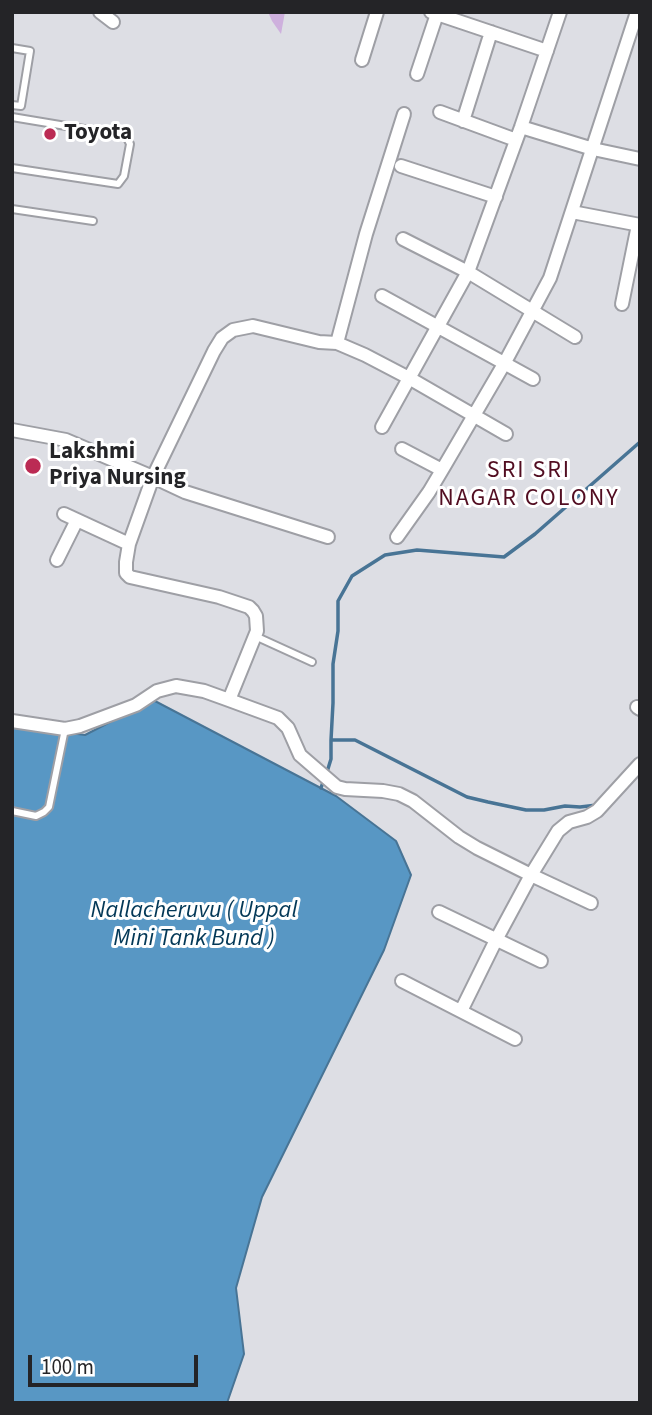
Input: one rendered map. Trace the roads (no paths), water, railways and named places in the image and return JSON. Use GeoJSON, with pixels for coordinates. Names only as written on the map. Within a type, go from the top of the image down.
{"type":"FeatureCollection","features":[{"type":"Feature","properties":{"kind":"street"},"geometry":{"type":"LineString","coordinates":[[100,12],[114,22]]}},
{"type":"Feature","properties":{"kind":"street"},"geometry":{"type":"LineString","coordinates":[[362,60],[377,12]]}},
{"type":"Feature","properties":{"kind":"street"},"geometry":{"type":"LineString","coordinates":[[382,427],[468,272],[560,12]]}},
{"type":"Feature","properties":{"kind":"street"},"geometry":{"type":"LineString","coordinates":[[417,74],[434,13],[547,51]]}},
{"type":"Feature","properties":{"kind":"street"},"geometry":{"type":"LineString","coordinates":[[397,537],[442,470],[550,278],[637,13]]}},
{"type":"Feature","properties":{"kind":"street"},"geometry":{"type":"LineString","coordinates":[[463,121],[491,32]]}},
{"type":"Feature","properties":{"kind":"street"},"geometry":{"type":"LineString","coordinates":[[440,112],[463,121],[640,159]]}},
{"type":"Feature","properties":{"kind":"street"},"geometry":{"type":"LineString","coordinates":[[337,343],[366,234],[404,114]]}},
{"type":"Feature","properties":{"kind":"street"},"geometry":{"type":"LineString","coordinates":[[401,166],[496,197]]}},
{"type":"Feature","properties":{"kind":"street"},"geometry":{"type":"LineString","coordinates":[[572,212],[639,225],[622,304]]}},
{"type":"Feature","properties":{"kind":"street"},"geometry":{"type":"LineString","coordinates":[[403,239],[468,272],[575,337]]}},
{"type":"Feature","properties":{"kind":"street"},"geometry":{"type":"LineString","coordinates":[[626,285],[640,289]]}},
{"type":"Feature","properties":{"kind":"street"},"geometry":{"type":"LineString","coordinates":[[382,296],[533,379]]}},
{"type":"Feature","properties":{"kind":"street"},"geometry":{"type":"LineString","coordinates":[[229,700],[257,631],[256,616],[249,607],[219,597],[130,577],[126,573],[129,544],[153,477],[214,351],[226,334],[253,326],[318,342],[337,343],[409,378],[506,434]]}},
{"type":"Feature","properties":{"kind":"street"},"geometry":{"type":"LineString","coordinates":[[12,430],[66,440],[185,492],[328,537]]}},
{"type":"Feature","properties":{"kind":"street"},"geometry":{"type":"LineString","coordinates":[[402,449],[442,470]]}},
{"type":"Feature","properties":{"kind":"street"},"geometry":{"type":"LineString","coordinates":[[64,513],[129,544]]}},
{"type":"Feature","properties":{"kind":"street"},"geometry":{"type":"LineString","coordinates":[[57,560],[77,520]]}},
{"type":"Feature","properties":{"kind":"street"},"geometry":{"type":"LineString","coordinates":[[12,721],[65,729],[136,705],[157,691],[176,687],[204,691],[278,719],[288,728],[303,760],[337,787],[399,794],[458,837],[531,876],[590,903]]}},
{"type":"Feature","properties":{"kind":"street"},"geometry":{"type":"LineString","coordinates":[[461,1011],[496,940],[558,831],[569,822],[597,811],[640,764]]}},
{"type":"Feature","properties":{"kind":"street"},"geometry":{"type":"LineString","coordinates":[[439,912],[541,961]]}},
{"type":"Feature","properties":{"kind":"street"},"geometry":{"type":"LineString","coordinates":[[402,981],[515,1039]]}},
{"type":"Feature","properties":{"kind":"lane"},"geometry":{"type":"LineString","coordinates":[[12,48],[30,51],[21,106],[12,105]]}},
{"type":"Feature","properties":{"kind":"lane"},"geometry":{"type":"LineString","coordinates":[[12,117],[125,136],[130,144],[124,176],[118,184],[12,168]]}},
{"type":"Feature","properties":{"kind":"lane"},"geometry":{"type":"LineString","coordinates":[[12,209],[93,221]]}},
{"type":"Feature","properties":{"kind":"lane"},"geometry":{"type":"LineString","coordinates":[[255,636],[312,662]]}},
{"type":"Feature","properties":{"kind":"lane"},"geometry":{"type":"LineString","coordinates":[[12,811],[36,816],[49,807],[65,729]]}},
{"type":"Feature","properties":{"kind":"water","name":"Nallacheruvu ( Uppal Mini Tank Bund )"},"geometry":{"type":"Polygon","coordinates":[[[153,700],[336,796],[396,841],[411,875],[384,950],[262,1197],[236,1288],[244,1354],[227,1403],[12,1403],[12,717],[32,728],[85,735],[153,700]]]}},
{"type":"Feature","properties":{"kind":"waterway"},"geometry":{"type":"LineString","coordinates":[[331,740],[338,601],[352,576],[385,555],[417,550],[504,557],[535,534],[640,442]]}},
{"type":"Feature","properties":{"kind":"waterway"},"geometry":{"type":"LineString","coordinates":[[327,772],[331,759],[331,740],[355,740],[467,797],[526,810],[597,805]]}},
{"type":"Feature","properties":{"kind":"waterway"},"geometry":{"type":"LineString","coordinates":[[321,788],[324,779]]}},
{"type":"Feature","properties":{"kind":"place","name":"Toyota"},"geometry":{"type":"Point","coordinates":[50,134]}},
{"type":"Feature","properties":{"kind":"place","name":"Lakshmi Priya Nursing"},"geometry":{"type":"Point","coordinates":[33,466]}},
{"type":"Feature","properties":{"kind":"district","name":"SRI SRI NAGAR COLONY"},"geometry":{"type":"Point","coordinates":[529,486]}}]}
